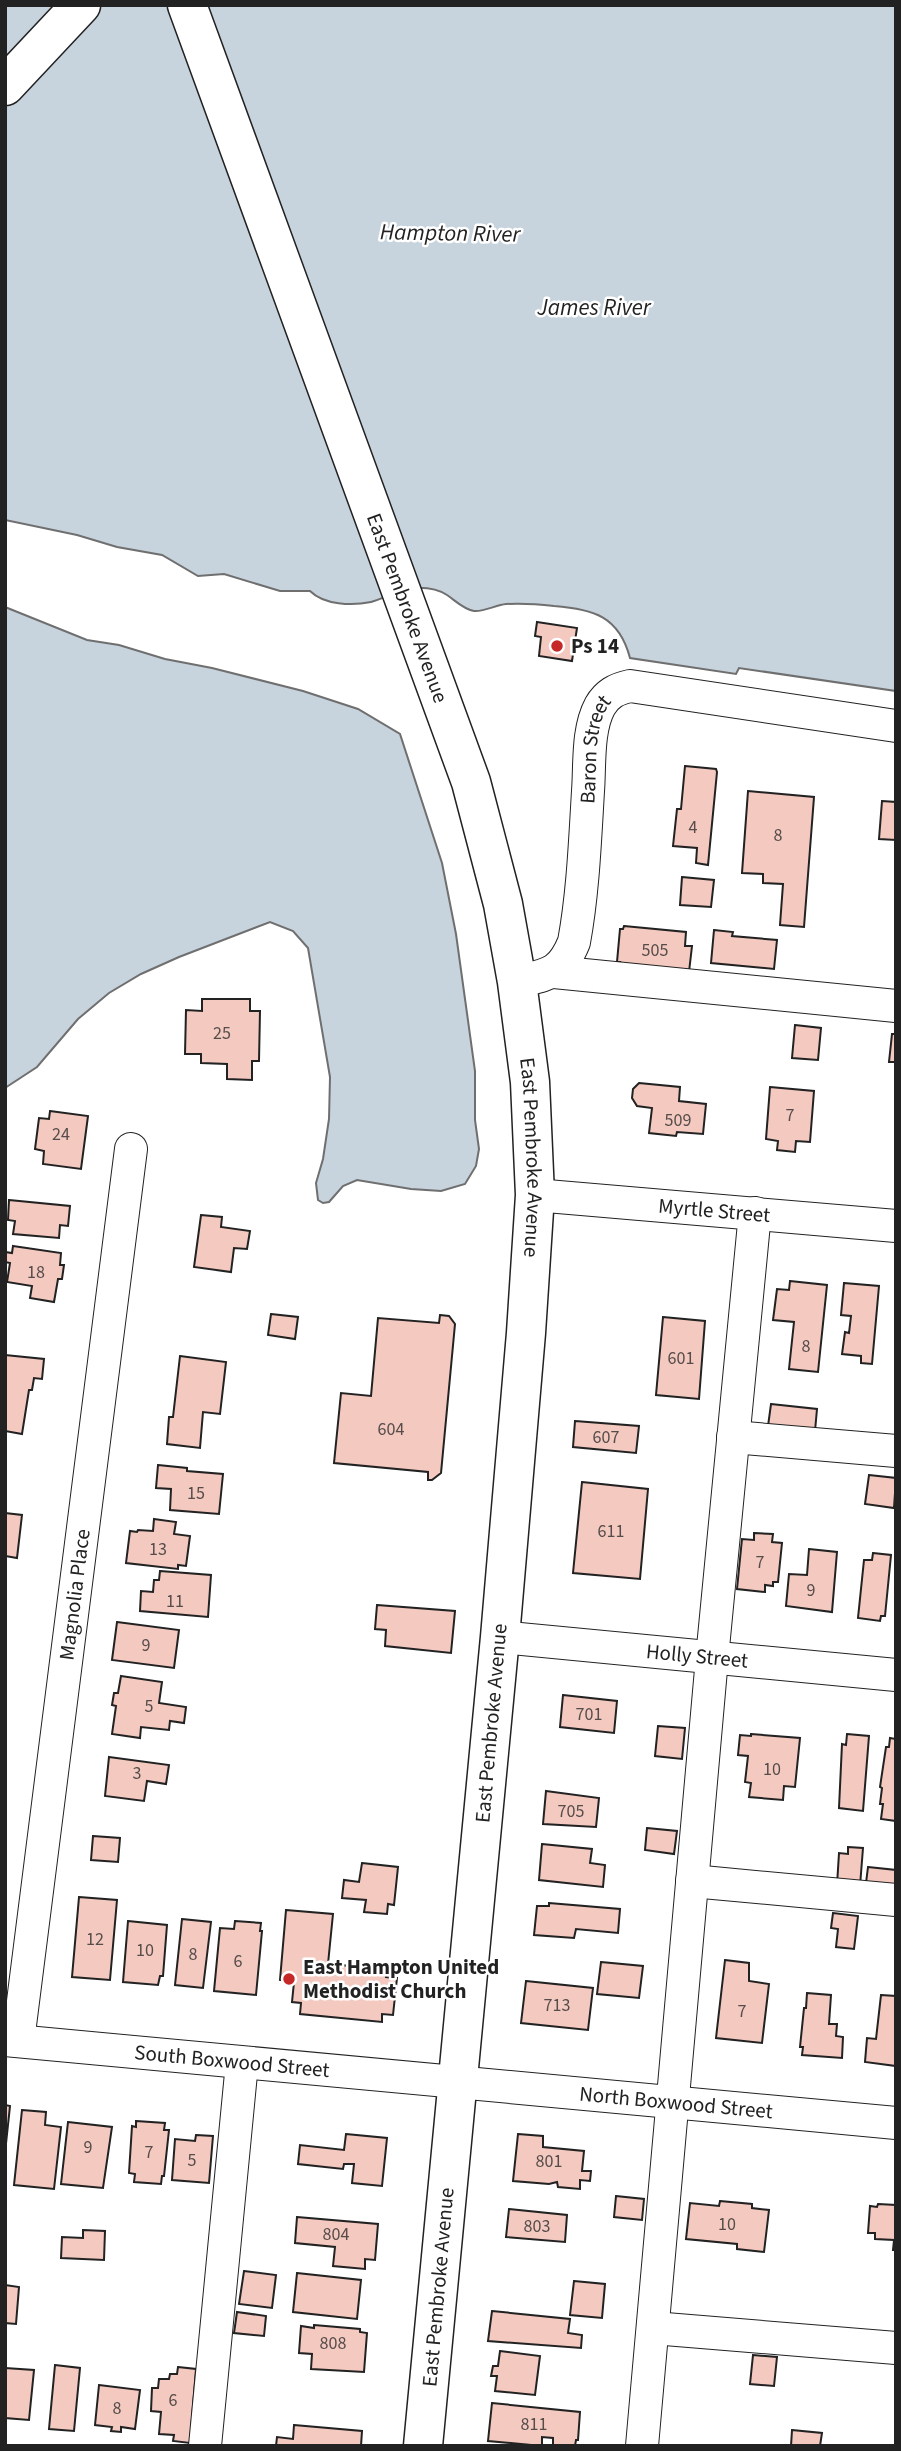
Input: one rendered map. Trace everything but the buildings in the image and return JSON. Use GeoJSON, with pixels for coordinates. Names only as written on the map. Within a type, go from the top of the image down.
{"type":"FeatureCollection","features":[{"type":"Feature","properties":{"kind":"main road"},"geometry":{"type":"LineString","coordinates":[[5,86],[80,5]]}},
{"type":"Feature","properties":{"kind":"main road","name":"East Pembroke Avenue"},"geometry":{"type":"LineString","coordinates":[[187,5],[459,747],[488,841],[503,904],[517,982],[531,1094],[535,1195],[526,1333],[424,2446]]}},
{"type":"Feature","properties":{"kind":"street","name":"Baron Street"},"geometry":{"type":"LineString","coordinates":[[554,972],[566,960],[574,942],[593,730],[600,706],[609,694],[630,686],[896,726]]}},
{"type":"Feature","properties":{"kind":"street"},"geometry":{"type":"LineString","coordinates":[[517,982],[554,972],[896,1006]]}},
{"type":"Feature","properties":{"kind":"street","name":"Magnolia Place"},"geometry":{"type":"LineString","coordinates":[[11,2040],[131,1149]]}},
{"type":"Feature","properties":{"kind":"street","name":"Myrtle Street"},"geometry":{"type":"LineString","coordinates":[[535,1195],[896,1226]]}},
{"type":"Feature","properties":{"kind":"street"},"geometry":{"type":"LineString","coordinates":[[642,2446],[712,1658],[755,1213]]}},
{"type":"Feature","properties":{"kind":"street"},"geometry":{"type":"LineString","coordinates":[[733,1437],[896,1451]]}},
{"type":"Feature","properties":{"kind":"street","name":"Holly Street"},"geometry":{"type":"LineString","coordinates":[[500,1637],[896,1675]]}},
{"type":"Feature","properties":{"kind":"street"},"geometry":{"type":"LineString","coordinates":[[692,1881],[896,1900]]}},
{"type":"Feature","properties":{"kind":"street","name":"South Boxwood Street"},"geometry":{"type":"LineString","coordinates":[[11,2040],[457,2083]]}},
{"type":"Feature","properties":{"kind":"street"},"geometry":{"type":"LineString","coordinates":[[205,2446],[242,2063]]}},
{"type":"Feature","properties":{"kind":"street","name":"North Boxwood Street"},"geometry":{"type":"LineString","coordinates":[[457,2083],[896,2123]]}},
{"type":"Feature","properties":{"kind":"street"},"geometry":{"type":"LineString","coordinates":[[653,2328],[896,2348]]}},
{"type":"Feature","properties":{"kind":"water","name":"James River"},"geometry":{"type":"Polygon","coordinates":[[[5,5],[896,5],[896,691],[739,668],[736,674],[630,658],[619,633],[611,624],[602,617],[581,609],[518,604],[474,611],[430,588],[401,590],[371,602],[339,603],[323,599],[310,591],[280,591],[224,574],[198,576],[162,555],[5,520],[5,5]]]}},
{"type":"Feature","properties":{"kind":"water"},"geometry":{"type":"Polygon","coordinates":[[[5,607],[87,640],[119,645],[165,659],[303,691],[358,709],[400,734],[442,863],[456,934],[475,1071],[475,1120],[479,1149],[476,1166],[465,1184],[441,1191],[357,1180],[343,1186],[329,1202],[318,1200],[316,1183],[329,1119],[330,1077],[308,948],[293,931],[270,922],[179,957],[141,974],[109,993],[78,1019],[37,1067],[5,1088],[5,607]]]}},
{"type":"Feature","properties":{"kind":"place","name":"Ps 14"},"geometry":{"type":"Point","coordinates":[557,646]}},
{"type":"Feature","properties":{"kind":"place","name":"East Hampton United Methodist Church"},"geometry":{"type":"Point","coordinates":[289,1979]}},
{"type":"Feature","properties":{"kind":"water label","name":"Hampton River"},"geometry":{"type":"Point","coordinates":[450,233]}}]}
